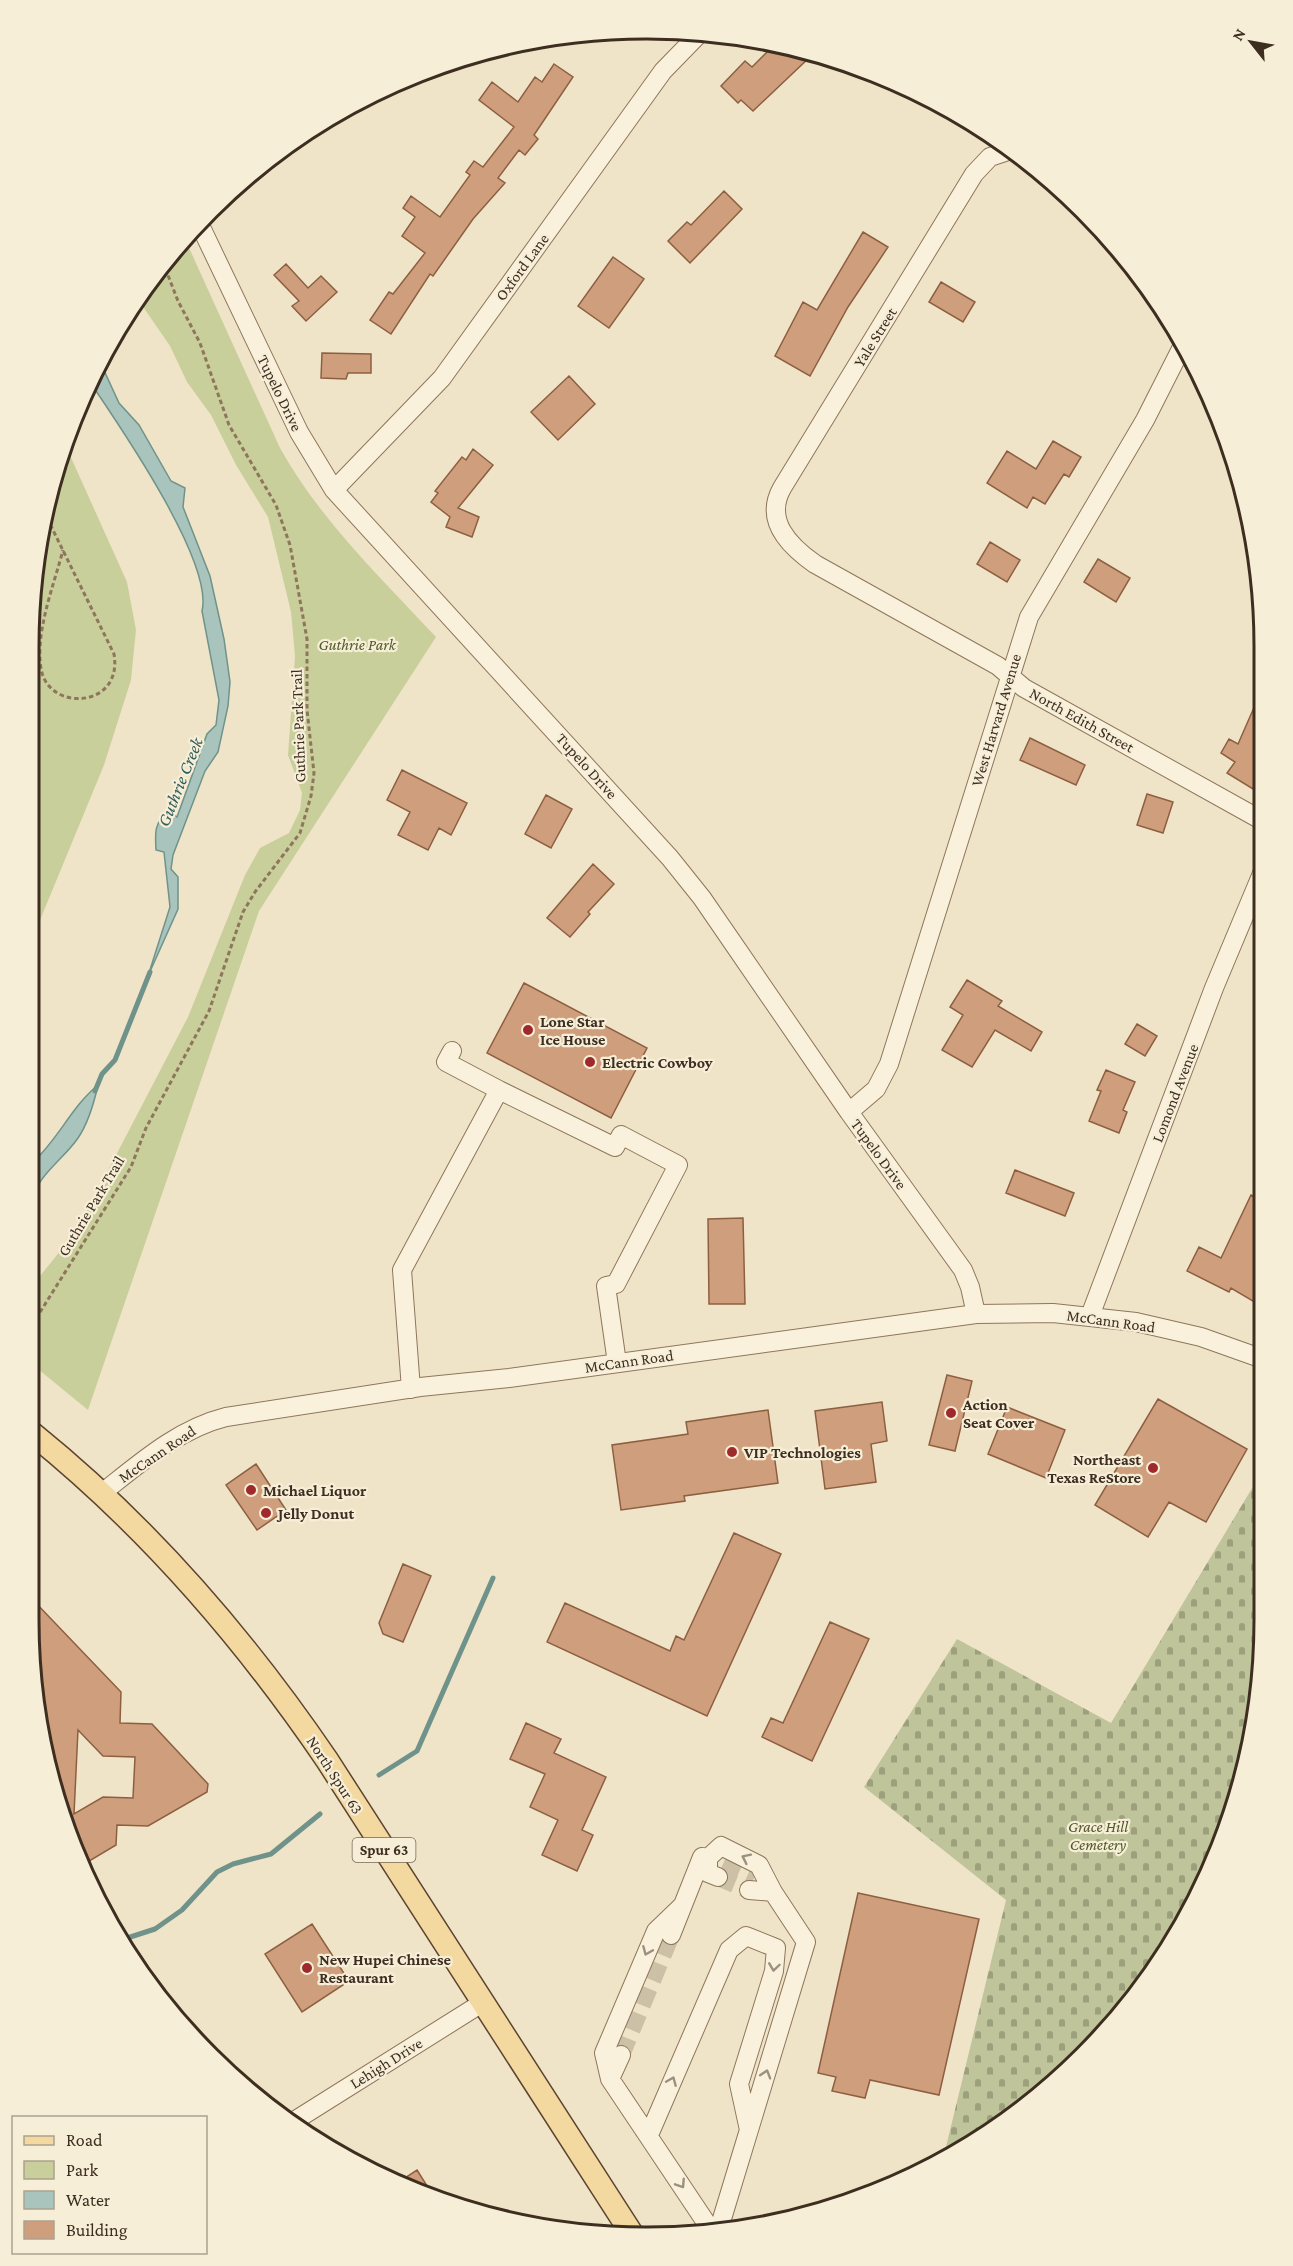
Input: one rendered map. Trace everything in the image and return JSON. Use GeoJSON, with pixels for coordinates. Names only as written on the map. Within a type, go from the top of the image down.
{"type":"FeatureCollection","features":[{"type":"Feature","properties":{"kind":"main road","name":"McCann Road"},"geometry":{"type":"LineString","coordinates":[[39,1439],[102,1493]]}},
{"type":"Feature","properties":{"kind":"main road","name":"North Spur 63"},"geometry":{"type":"LineString","coordinates":[[102,1493],[156,1546],[218,1615],[327,1760],[627,2227]]}},
{"type":"Feature","properties":{"kind":"street","name":"Oxford Lane"},"geometry":{"type":"LineString","coordinates":[[334,489],[442,378],[658,77],[693,41]]}},
{"type":"Feature","properties":{"kind":"street","name":"Yale Street"},"geometry":{"type":"LineString","coordinates":[[784,536],[775,515],[776,501],[782,488],[979,167],[990,157],[1000,153]]}},
{"type":"Feature","properties":{"kind":"street","name":"Tupelo Drive"},"geometry":{"type":"LineString","coordinates":[[203,232],[296,425],[334,489],[670,858],[702,898],[849,1112],[963,1270],[970,1287],[976,1314]]}},
{"type":"Feature","properties":{"kind":"street","name":"West Harvard Avenue"},"geometry":{"type":"LineString","coordinates":[[849,1112],[876,1089],[888,1064],[1034,606],[1145,420],[1179,354]]}},
{"type":"Feature","properties":{"kind":"street","name":"North Edith Street"},"geometry":{"type":"LineString","coordinates":[[784,536],[815,564],[998,666],[1024,688],[1254,816]]}},
{"type":"Feature","properties":{"kind":"street","name":"Lomond Avenue"},"geometry":{"type":"LineString","coordinates":[[1090,1316],[1214,988],[1254,892]]}},
{"type":"Feature","properties":{"kind":"street"},"geometry":{"type":"LineString","coordinates":[[452,1051],[446,1062],[500,1090],[615,1147],[621,1135],[678,1165],[616,1284],[606,1286],[617,1363]]}},
{"type":"Feature","properties":{"kind":"street"},"geometry":{"type":"LineString","coordinates":[[411,1389],[402,1270],[500,1090]]}},
{"type":"Feature","properties":{"kind":"street","name":"McCann Road"},"geometry":{"type":"LineString","coordinates":[[102,1493],[172,1440],[212,1421],[411,1389],[976,1314],[1031,1312],[1136,1322],[1182,1332],[1254,1356]]}},
{"type":"Feature","properties":{"kind":"street"},"geometry":{"type":"LineString","coordinates":[[671,1935],[702,1857],[716,1867],[721,1846],[759,1865],[773,1892],[806,1942],[721,2223]]}},
{"type":"Feature","properties":{"kind":"street"},"geometry":{"type":"LineString","coordinates":[[751,1884],[773,1892]]}},
{"type":"Feature","properties":{"kind":"street"},"geometry":{"type":"LineString","coordinates":[[682,1906],[656,1931],[604,2053],[610,2079],[707,2224]]}},
{"type":"Feature","properties":{"kind":"street"},"geometry":{"type":"LineString","coordinates":[[649,2135],[729,1950],[746,1936],[776,1948],[774,1971],[739,2084],[749,2130]]}},
{"type":"Feature","properties":{"kind":"street","name":"Lehigh Drive"},"geometry":{"type":"LineString","coordinates":[[299,2118],[482,2003]]}},
{"type":"Feature","properties":{"kind":"street"},"geometry":{"type":"LineString","coordinates":[[610,2079],[621,2055]]}},
{"type":"Feature","properties":{"kind":"path","name":"Guthrie Park Trail"},"geometry":{"type":"LineString","coordinates":[[39,1314],[131,1167],[146,1128],[169,1082],[209,1011],[243,912],[255,892],[300,833],[313,785],[313,753],[307,694],[308,639],[290,545],[276,506],[229,425],[200,343],[178,301],[167,274]]}},
{"type":"Feature","properties":{"kind":"path"},"geometry":{"type":"LineString","coordinates":[[51,527],[63,550],[114,654],[114,675],[103,693],[94,696],[67,697],[47,684],[42,673],[42,632],[63,550]]}},
{"type":"Feature","properties":{"kind":"green space","name":"Guthrie Park"},"geometry":{"type":"Polygon","coordinates":[[[189,247],[280,448],[296,475],[352,547],[436,637],[259,911],[88,1410],[39,1370],[39,1277],[77,1230],[188,1017],[245,875],[260,848],[289,833],[300,810],[302,793],[288,755],[295,656],[291,612],[268,517],[236,465],[211,415],[187,382],[170,346],[143,307],[189,247]]]}},
{"type":"Feature","properties":{"kind":"green space"},"geometry":{"type":"Polygon","coordinates":[[[70,455],[127,582],[136,630],[131,680],[104,765],[39,923],[40,607],[51,528],[70,455]]]}},
{"type":"Feature","properties":{"kind":"green space","name":"Grace Hill Cemetery"},"geometry":{"type":"Polygon","coordinates":[[[1254,1485],[1254,1620],[1249,1699],[1233,1777],[1208,1852],[1173,1923],[1152,1957],[1103,2020],[1047,2076],[984,2125],[946,2148],[1006,1900],[864,1787],[957,1639],[1111,1723],[1254,1485]]]}},
{"type":"Feature","properties":{"kind":"water"},"geometry":{"type":"Polygon","coordinates":[[[105,372],[119,403],[139,425],[171,481],[185,488],[183,507],[210,576],[224,639],[230,682],[228,706],[218,752],[205,771],[173,855],[171,869],[178,877],[178,909],[148,976],[170,907],[164,852],[156,850],[156,828],[160,819],[169,811],[177,817],[207,734],[216,725],[219,700],[202,611],[202,589],[194,561],[162,496],[96,391],[105,372]]]}},
{"type":"Feature","properties":{"kind":"water"},"geometry":{"type":"Polygon","coordinates":[[[98,1085],[91,1112],[82,1132],[39,1183],[39,1156],[88,1094],[98,1085]]]}},
{"type":"Feature","properties":{"kind":"building"},"geometry":{"type":"Polygon","coordinates":[[[767,52],[806,61],[753,111],[741,100],[738,103],[721,86],[745,61],[752,67],[767,52]]]}},
{"type":"Feature","properties":{"kind":"building"},"geometry":{"type":"Polygon","coordinates":[[[554,64],[573,77],[534,135],[538,139],[525,155],[519,150],[498,178],[505,183],[473,219],[433,276],[430,274],[391,334],[370,320],[389,292],[393,294],[425,253],[402,236],[415,217],[403,208],[411,196],[440,217],[470,175],[466,172],[474,161],[483,167],[514,127],[479,100],[492,82],[518,102],[535,77],[542,82],[554,64]]]}},
{"type":"Feature","properties":{"kind":"building"},"geometry":{"type":"Polygon","coordinates":[[[724,191],[742,209],[690,263],[668,241],[687,222],[691,225],[724,191]]]}},
{"type":"Feature","properties":{"kind":"building"},"geometry":{"type":"Polygon","coordinates":[[[863,232],[888,247],[848,307],[810,376],[775,356],[803,302],[817,310],[863,232]]]}},
{"type":"Feature","properties":{"kind":"building"},"geometry":{"type":"Polygon","coordinates":[[[613,257],[644,279],[609,328],[578,306],[613,257]]]}},
{"type":"Feature","properties":{"kind":"building"},"geometry":{"type":"Polygon","coordinates":[[[286,264],[308,288],[321,276],[337,292],[306,321],[292,306],[299,301],[274,275],[286,264]]]}},
{"type":"Feature","properties":{"kind":"building"},"geometry":{"type":"Polygon","coordinates":[[[941,282],[975,302],[963,322],[929,302],[941,282]]]}},
{"type":"Feature","properties":{"kind":"building"},"geometry":{"type":"Polygon","coordinates":[[[322,353],[371,354],[371,373],[348,373],[346,379],[321,378],[322,353]]]}},
{"type":"Feature","properties":{"kind":"building"},"geometry":{"type":"Polygon","coordinates":[[[569,376],[595,404],[558,440],[531,412],[569,376]]]}},
{"type":"Feature","properties":{"kind":"building"},"geometry":{"type":"Polygon","coordinates":[[[1053,441],[1081,457],[1069,477],[1064,474],[1045,504],[1033,497],[1027,508],[987,483],[1007,451],[1036,469],[1053,441]]]}},
{"type":"Feature","properties":{"kind":"building"},"geometry":{"type":"Polygon","coordinates":[[[473,449],[493,465],[458,508],[479,517],[472,537],[446,527],[450,517],[431,502],[438,493],[435,491],[462,457],[466,460],[473,449]]]}},
{"type":"Feature","properties":{"kind":"building"},"geometry":{"type":"Polygon","coordinates":[[[990,542],[1020,560],[1007,582],[977,564],[990,542]]]}},
{"type":"Feature","properties":{"kind":"building"},"geometry":{"type":"Polygon","coordinates":[[[1098,559],[1130,578],[1116,602],[1084,582],[1098,559]]]}},
{"type":"Feature","properties":{"kind":"building"},"geometry":{"type":"Polygon","coordinates":[[[1254,708],[1253,789],[1227,773],[1235,762],[1221,753],[1229,739],[1238,744],[1254,708]]]}},
{"type":"Feature","properties":{"kind":"building"},"geometry":{"type":"Polygon","coordinates":[[[1030,738],[1085,765],[1076,785],[1020,760],[1030,738]]]}},
{"type":"Feature","properties":{"kind":"building"},"geometry":{"type":"Polygon","coordinates":[[[402,770],[467,803],[451,835],[439,828],[428,850],[398,835],[410,812],[387,800],[402,770]]]}},
{"type":"Feature","properties":{"kind":"building"},"geometry":{"type":"Polygon","coordinates":[[[1147,794],[1173,802],[1163,833],[1137,825],[1147,794]]]}},
{"type":"Feature","properties":{"kind":"building"},"geometry":{"type":"Polygon","coordinates":[[[546,795],[572,809],[551,848],[525,834],[546,795]]]}},
{"type":"Feature","properties":{"kind":"building"},"geometry":{"type":"Polygon","coordinates":[[[593,864],[614,884],[588,912],[590,914],[570,937],[547,918],[593,864]]]}},
{"type":"Feature","properties":{"kind":"building"},"geometry":{"type":"Polygon","coordinates":[[[967,980],[1002,1001],[998,1006],[1042,1032],[1031,1051],[995,1030],[972,1067],[942,1050],[963,1015],[950,1007],[967,980]]]}},
{"type":"Feature","properties":{"kind":"building","name":"Electric Cowboy"},"geometry":{"type":"Polygon","coordinates":[[[524,983],[647,1048],[611,1118],[487,1053],[524,983]]]}},
{"type":"Feature","properties":{"kind":"building"},"geometry":{"type":"Polygon","coordinates":[[[1137,1024],[1157,1036],[1145,1056],[1125,1044],[1137,1024]]]}},
{"type":"Feature","properties":{"kind":"building"},"geometry":{"type":"Polygon","coordinates":[[[1106,1070],[1135,1082],[1123,1110],[1127,1112],[1119,1133],[1089,1121],[1101,1091],[1097,1090],[1106,1070]]]}},
{"type":"Feature","properties":{"kind":"building"},"geometry":{"type":"Polygon","coordinates":[[[1015,1170],[1074,1193],[1065,1216],[1006,1193],[1015,1170]]]}},
{"type":"Feature","properties":{"kind":"building"},"geometry":{"type":"Polygon","coordinates":[[[1251,1195],[1254,1196],[1254,1302],[1231,1288],[1229,1292],[1187,1271],[1199,1247],[1221,1258],[1251,1195]]]}},
{"type":"Feature","properties":{"kind":"building"},"geometry":{"type":"Polygon","coordinates":[[[743,1218],[745,1304],[709,1304],[708,1219],[743,1218]]]}},
{"type":"Feature","properties":{"kind":"building","name":"Action Seat Cover"},"geometry":{"type":"Polygon","coordinates":[[[947,1375],[972,1381],[955,1451],[929,1445],[947,1375]]]}},
{"type":"Feature","properties":{"kind":"building","name":"Northeast Texas ReStore"},"geometry":{"type":"Polygon","coordinates":[[[1158,1399],[1247,1449],[1206,1522],[1169,1502],[1148,1537],[1095,1505],[1158,1399]]]}},
{"type":"Feature","properties":{"kind":"building"},"geometry":{"type":"Polygon","coordinates":[[[882,1402],[887,1441],[871,1444],[876,1482],[825,1489],[815,1411],[882,1402]]]}},
{"type":"Feature","properties":{"kind":"building"},"geometry":{"type":"Polygon","coordinates":[[[1007,1407],[1065,1430],[1046,1478],[988,1454],[1007,1407]]]}},
{"type":"Feature","properties":{"kind":"building"},"geometry":{"type":"Polygon","coordinates":[[[768,1410],[778,1483],[684,1496],[685,1501],[621,1510],[612,1445],[688,1434],[686,1422],[768,1410]]]}},
{"type":"Feature","properties":{"kind":"building","name":"Michael Liquor"},"geometry":{"type":"Polygon","coordinates":[[[256,1464],[286,1510],[257,1530],[226,1485],[256,1464]]]}},
{"type":"Feature","properties":{"kind":"building"},"geometry":{"type":"Polygon","coordinates":[[[734,1533],[781,1554],[707,1716],[547,1642],[565,1603],[670,1651],[676,1636],[684,1640],[734,1533]]]}},
{"type":"Feature","properties":{"kind":"building"},"geometry":{"type":"Polygon","coordinates":[[[403,1564],[431,1576],[403,1642],[383,1634],[379,1623],[403,1564]]]}},
{"type":"Feature","properties":{"kind":"building"},"geometry":{"type":"Polygon","coordinates":[[[39,1606],[121,1692],[120,1723],[152,1724],[208,1784],[207,1792],[148,1826],[117,1825],[116,1845],[89,1861],[71,1815],[60,1777],[44,1699],[40,1659],[39,1606]],[[78,1730],[74,1814],[103,1797],[133,1798],[135,1757],[103,1756],[78,1730]]]}},
{"type":"Feature","properties":{"kind":"building"},"geometry":{"type":"Polygon","coordinates":[[[830,1622],[869,1639],[812,1761],[762,1737],[771,1718],[783,1723],[830,1622]]]}},
{"type":"Feature","properties":{"kind":"building"},"geometry":{"type":"Polygon","coordinates":[[[526,1723],[561,1739],[554,1753],[606,1777],[582,1830],[593,1835],[577,1871],[542,1855],[558,1820],[530,1807],[545,1774],[510,1759],[526,1723]]]}},
{"type":"Feature","properties":{"kind":"building"},"geometry":{"type":"Polygon","coordinates":[[[858,1893],[979,1919],[939,2095],[870,2080],[865,2098],[832,2091],[836,2077],[818,2073],[858,1893]]]}},
{"type":"Feature","properties":{"kind":"building","name":"New Hupei Chinese Restaurant"},"geometry":{"type":"Polygon","coordinates":[[[312,1924],[349,1981],[302,2012],[265,1954],[312,1924]]]}},
{"type":"Feature","properties":{"kind":"building"},"geometry":{"type":"Polygon","coordinates":[[[417,2170],[427,2186],[414,2181],[406,2177],[417,2170]]]}},
{"type":"Feature","properties":{"kind":"waterway","name":"Guthrie Creek"},"geometry":{"type":"LineString","coordinates":[[95,1091],[102,1074],[115,1060],[150,972]]}},
{"type":"Feature","properties":{"kind":"waterway"},"geometry":{"type":"LineString","coordinates":[[379,1775],[417,1751],[493,1578]]}},
{"type":"Feature","properties":{"kind":"waterway"},"geometry":{"type":"LineString","coordinates":[[129,1937],[155,1929],[182,1910],[217,1872],[233,1864],[271,1854],[320,1814]]}},
{"type":"Feature","properties":{"kind":"tunnel"},"geometry":{"type":"LineString","coordinates":[[723,1864],[754,1878]]}},
{"type":"Feature","properties":{"kind":"tunnel"},"geometry":{"type":"LineString","coordinates":[[718,1877],[749,1890]]}},
{"type":"Feature","properties":{"kind":"tunnel"},"geometry":{"type":"LineString","coordinates":[[621,2055],[671,1935]]}},
{"type":"Feature","properties":{"kind":"place","name":"Lone Star Ice House"},"geometry":{"type":"Point","coordinates":[528,1030]}},
{"type":"Feature","properties":{"kind":"place","name":"Electric Cowboy"},"geometry":{"type":"Point","coordinates":[590,1062]}},
{"type":"Feature","properties":{"kind":"place","name":"Action Seat Cover"},"geometry":{"type":"Point","coordinates":[951,1413]}},
{"type":"Feature","properties":{"kind":"place","name":"VIP Technologies"},"geometry":{"type":"Point","coordinates":[732,1452]}},
{"type":"Feature","properties":{"kind":"place","name":"Northeast Texas ReStore"},"geometry":{"type":"Point","coordinates":[1153,1468]}},
{"type":"Feature","properties":{"kind":"place","name":"Michael Liquor"},"geometry":{"type":"Point","coordinates":[251,1490]}},
{"type":"Feature","properties":{"kind":"place","name":"Jelly Donut"},"geometry":{"type":"Point","coordinates":[266,1513]}},
{"type":"Feature","properties":{"kind":"place","name":"New Hupei Chinese Restaurant"},"geometry":{"type":"Point","coordinates":[307,1968]}}]}
